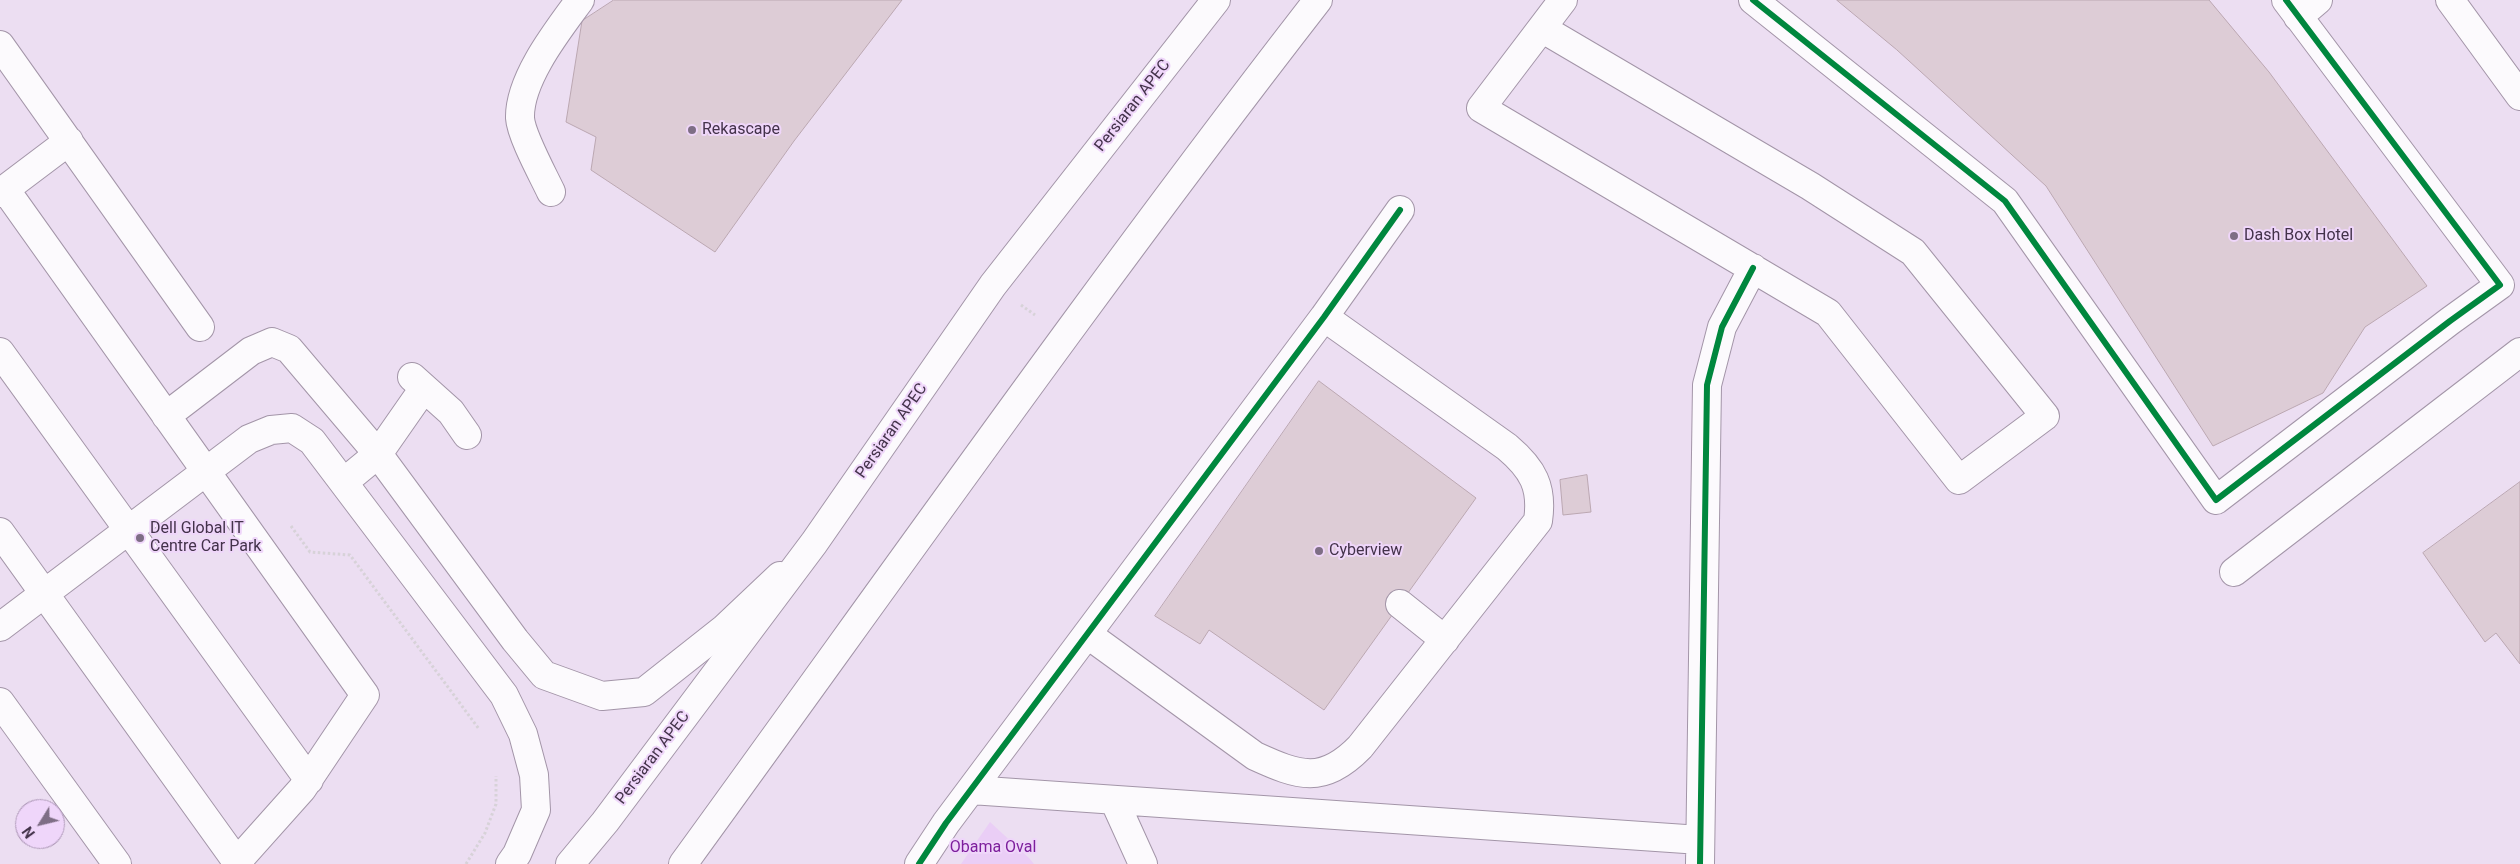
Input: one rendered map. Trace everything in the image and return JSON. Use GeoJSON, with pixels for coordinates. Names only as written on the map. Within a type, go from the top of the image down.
{"type":"FeatureCollection","features":[{"type":"Feature","properties":{"kind":"street"},"geometry":{"type":"LineString","coordinates":[[552,192],[534,157],[520,118],[527,81],[580,0]]}},
{"type":"Feature","properties":{"kind":"street","name":"Persiaran APEC"},"geometry":{"type":"LineString","coordinates":[[570,864],[605,822],[814,543],[993,285],[1216,0]]}},
{"type":"Feature","properties":{"kind":"street"},"geometry":{"type":"LineString","coordinates":[[683,864],[1078,321],[1252,85],[1318,0]]}},
{"type":"Feature","properties":{"kind":"street"},"geometry":{"type":"LineString","coordinates":[[1543,29],[1810,186],[1913,252],[2044,416],[1959,480],[1828,313],[1481,108],[1543,29],[1562,0]]}},
{"type":"Feature","properties":{"kind":"street"},"geometry":{"type":"LineString","coordinates":[[1753,0],[2005,201],[2216,500],[2450,321],[2500,286],[2301,5]]}},
{"type":"Feature","properties":{"kind":"street"},"geometry":{"type":"LineString","coordinates":[[2450,0],[2520,96]]}},
{"type":"Feature","properties":{"kind":"street"},"geometry":{"type":"LineString","coordinates":[[0,45],[200,327]]}},
{"type":"Feature","properties":{"kind":"street"},"geometry":{"type":"LineString","coordinates":[[0,532],[236,863],[308,780],[365,694],[2,191],[69,141]]}},
{"type":"Feature","properties":{"kind":"street"},"geometry":{"type":"LineString","coordinates":[[919,864],[971,790],[1324,317],[1400,210]]}},
{"type":"Feature","properties":{"kind":"street"},"geometry":{"type":"LineString","coordinates":[[971,790],[1114,800],[1700,852],[1707,385],[1722,327],[1753,268]]}},
{"type":"Feature","properties":{"kind":"street"},"geometry":{"type":"LineString","coordinates":[[1087,634],[1255,756],[1280,768],[1308,775],[1328,771],[1346,762],[1360,747],[1538,522],[1541,502],[1535,482],[1525,462],[1507,447],[1324,317]]}},
{"type":"Feature","properties":{"kind":"street"},"geometry":{"type":"LineString","coordinates":[[166,416],[251,351],[272,342],[289,349],[378,454],[515,640],[544,675],[602,696],[644,692],[726,628],[814,543]]}},
{"type":"Feature","properties":{"kind":"street"},"geometry":{"type":"LineString","coordinates":[[0,352],[308,780]]}},
{"type":"Feature","properties":{"kind":"street"},"geometry":{"type":"LineString","coordinates":[[2234,572],[2520,352]]}},
{"type":"Feature","properties":{"kind":"street"},"geometry":{"type":"LineString","coordinates":[[344,482],[378,454],[418,383],[451,412],[467,435]]}},
{"type":"Feature","properties":{"kind":"street"},"geometry":{"type":"LineString","coordinates":[[0,626],[205,470],[249,439],[271,430],[292,428],[312,441],[344,482],[504,695],[524,734],[534,775],[536,810],[517,854],[510,864]]}},
{"type":"Feature","properties":{"kind":"street"},"geometry":{"type":"LineString","coordinates":[[1400,604],[1445,640]]}},
{"type":"Feature","properties":{"kind":"street"},"geometry":{"type":"LineString","coordinates":[[0,702],[117,864]]}},
{"type":"Feature","properties":{"kind":"street"},"geometry":{"type":"LineString","coordinates":[[1114,800],[1143,864]]}},
{"type":"Feature","properties":{"kind":"path"},"geometry":{"type":"LineString","coordinates":[[287,521],[310,552],[350,555],[482,734]]}},
{"type":"Feature","properties":{"kind":"path"},"geometry":{"type":"LineString","coordinates":[[466,864],[485,833],[496,804],[496,774]]}},
{"type":"Feature","properties":{"kind":"green space","name":"Obama Oval"},"geometry":{"type":"Polygon","coordinates":[[[990,822],[1029,858],[1034,864],[961,864],[990,822]]]}},
{"type":"Feature","properties":{"kind":"building","name":"Rekascape"},"geometry":{"type":"Polygon","coordinates":[[[614,0],[902,0],[794,141],[715,252],[591,170],[596,137],[566,122],[582,21],[614,0]]]}},
{"type":"Feature","properties":{"kind":"building","name":"Dash Box Hotel"},"geometry":{"type":"Polygon","coordinates":[[[1837,0],[2209,0],[2269,72],[2427,286],[2365,327],[2323,393],[2213,446],[2046,186],[1897,50],[1837,0]]]}},
{"type":"Feature","properties":{"kind":"building","name":"Cyberview"},"geometry":{"type":"Polygon","coordinates":[[[1319,381],[1476,498],[1324,710],[1209,630],[1200,644],[1155,616],[1319,381]]]}},
{"type":"Feature","properties":{"kind":"building"},"geometry":{"type":"Polygon","coordinates":[[[1587,475],[1591,512],[1563,515],[1560,480],[1587,475]]]}},
{"type":"Feature","properties":{"kind":"building"},"geometry":{"type":"Polygon","coordinates":[[[2520,482],[2520,664],[2496,633],[2485,642],[2423,553],[2520,482]]]}},
{"type":"Feature","properties":{"kind":"cycle path"},"geometry":{"type":"LineString","coordinates":[[1753,0],[2005,201],[2216,500],[2500,285],[2286,0]]}},
{"type":"Feature","properties":{"kind":"cycle path"},"geometry":{"type":"LineString","coordinates":[[919,864],[946,823],[1324,317],[1400,210]]}},
{"type":"Feature","properties":{"kind":"cycle path"},"geometry":{"type":"LineString","coordinates":[[1700,864],[1707,385],[1722,327],[1753,268]]}},
{"type":"Feature","properties":{"kind":"place","name":"Rekascape"},"geometry":{"type":"Point","coordinates":[692,130]}},
{"type":"Feature","properties":{"kind":"place","name":"Dash Box Hotel"},"geometry":{"type":"Point","coordinates":[2234,236]}},
{"type":"Feature","properties":{"kind":"place","name":"Dell Global IT Centre Car Park"},"geometry":{"type":"Point","coordinates":[140,538]}},
{"type":"Feature","properties":{"kind":"place","name":"Cyberview"},"geometry":{"type":"Point","coordinates":[1319,551]}}]}
